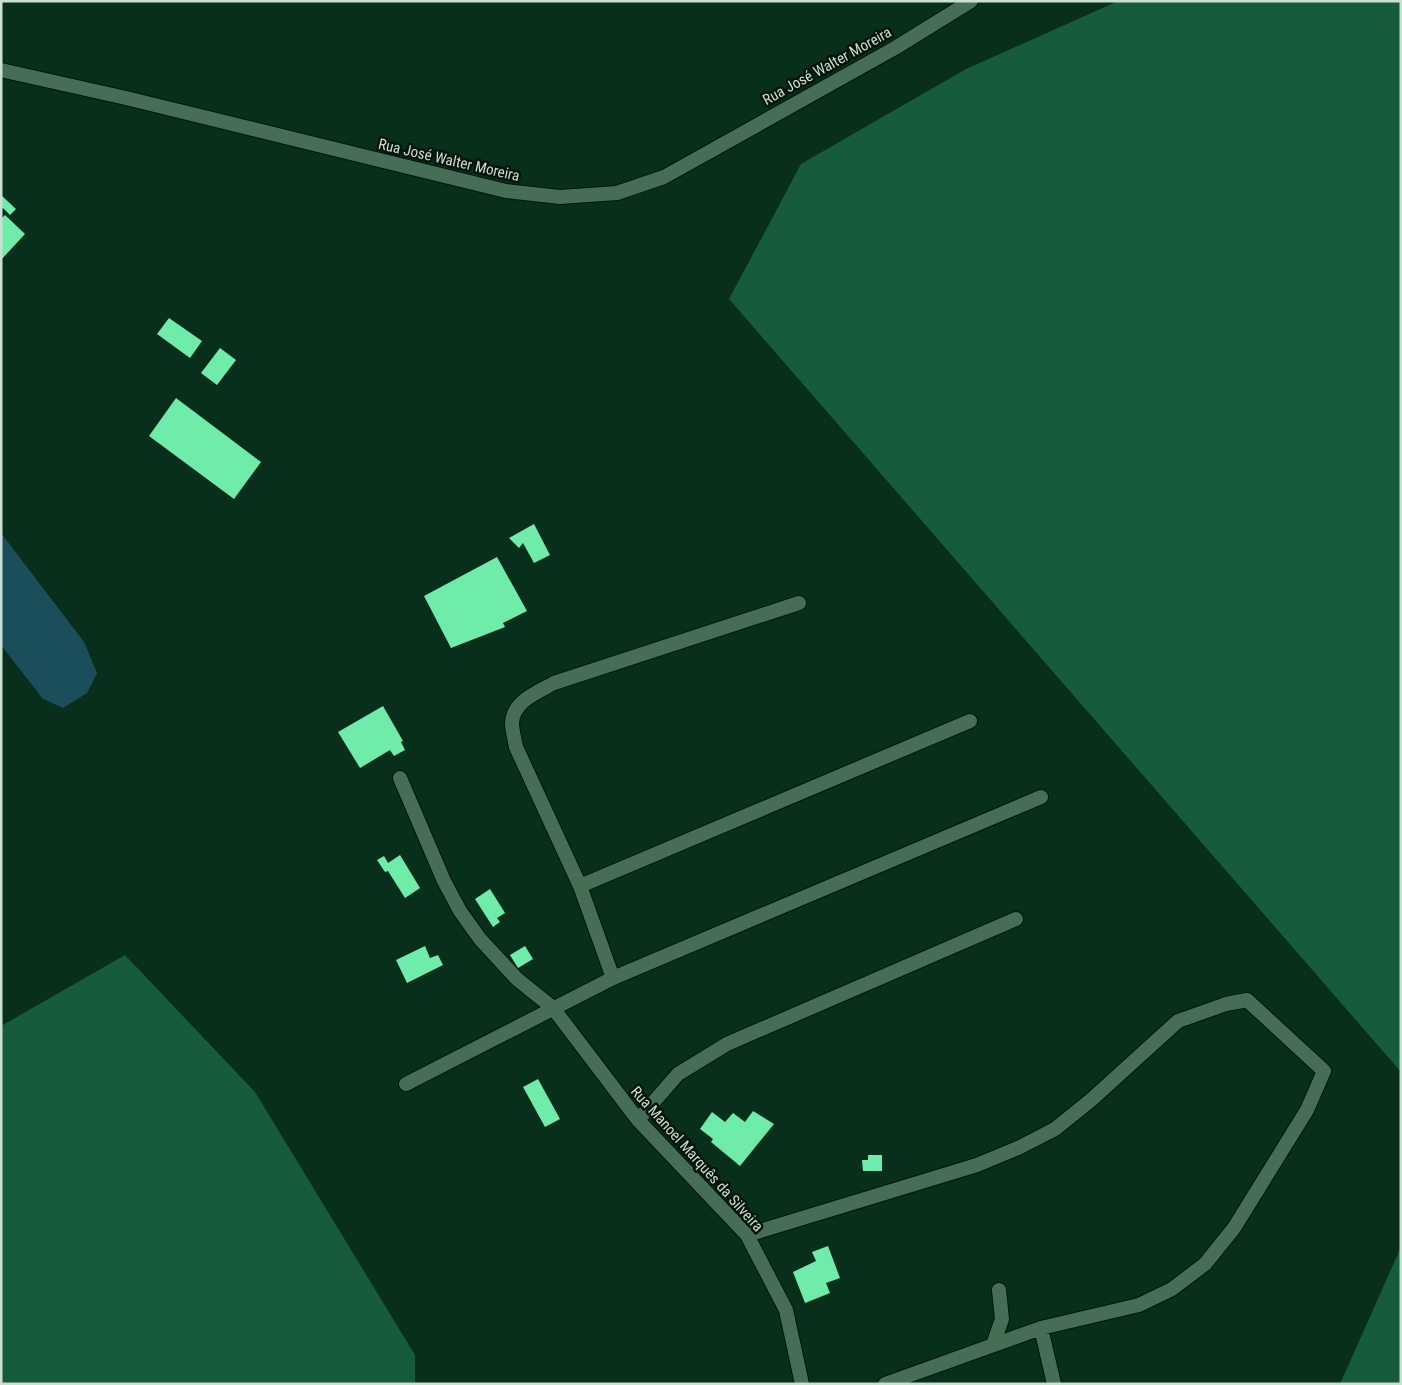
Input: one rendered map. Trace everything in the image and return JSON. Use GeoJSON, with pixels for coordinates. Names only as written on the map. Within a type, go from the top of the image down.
{"type":"FeatureCollection","features":[{"type":"Feature","properties":{"kind":"street","name":"Rua José Walter Moreira"},"geometry":{"type":"LineString","coordinates":[[1,70],[126,98],[506,191],[569,197],[617,193],[664,177],[895,48],[971,1]]}},
{"type":"Feature","properties":{"kind":"street"},"geometry":{"type":"LineString","coordinates":[[613,978],[580,886],[516,747],[512,723],[516,711],[523,701],[554,684],[799,603]]}},
{"type":"Feature","properties":{"kind":"street"},"geometry":{"type":"LineString","coordinates":[[580,886],[970,721]]}},
{"type":"Feature","properties":{"kind":"street","name":"Rua Manoel Marquês da Silveira"},"geometry":{"type":"LineString","coordinates":[[400,778],[444,881],[460,911],[480,938],[517,979],[553,1008],[638,1120],[747,1235],[786,1310],[802,1384]]}},
{"type":"Feature","properties":{"kind":"street"},"geometry":{"type":"LineString","coordinates":[[406,1084],[613,978],[1041,797]]}},
{"type":"Feature","properties":{"kind":"street"},"geometry":{"type":"LineString","coordinates":[[638,1120],[678,1074],[727,1044],[1016,919]]}},
{"type":"Feature","properties":{"kind":"street"},"geometry":{"type":"LineString","coordinates":[[747,1235],[978,1166],[1018,1148],[1055,1129],[1091,1100],[1178,1021],[1226,1004],[1247,1000],[1324,1071],[1307,1110],[1234,1228],[1205,1264],[1172,1289],[1139,1305],[1041,1328],[885,1384]]}},
{"type":"Feature","properties":{"kind":"street"},"geometry":{"type":"LineString","coordinates":[[993,1346],[1002,1319],[999,1290]]}},
{"type":"Feature","properties":{"kind":"street"},"geometry":{"type":"LineString","coordinates":[[1041,1328],[1054,1384]]}},
{"type":"Feature","properties":{"kind":"green space"},"geometry":{"type":"Polygon","coordinates":[[[1118,1],[1401,1],[1401,1072],[729,299],[801,164],[966,69],[1118,1]]]}},
{"type":"Feature","properties":{"kind":"green space"},"geometry":{"type":"Polygon","coordinates":[[[125,955],[255,1092],[415,1355],[415,1384],[1,1384],[1,1026],[125,955]]]}},
{"type":"Feature","properties":{"kind":"green space"},"geometry":{"type":"Polygon","coordinates":[[[1401,1247],[1401,1384],[1340,1384],[1401,1247]]]}},
{"type":"Feature","properties":{"kind":"water"},"geometry":{"type":"Polygon","coordinates":[[[1,533],[84,642],[97,673],[87,693],[63,708],[43,699],[1,645],[1,533]]]}},
{"type":"Feature","properties":{"kind":"building"},"geometry":{"type":"Polygon","coordinates":[[[1,195],[16,209],[10,215],[3,208],[1,210],[1,195]]]}},
{"type":"Feature","properties":{"kind":"building"},"geometry":{"type":"Polygon","coordinates":[[[5,215],[25,234],[1,260],[1,219],[5,215]]]}},
{"type":"Feature","properties":{"kind":"building"},"geometry":{"type":"Polygon","coordinates":[[[169,318],[202,341],[190,358],[157,334],[169,318]]]}},
{"type":"Feature","properties":{"kind":"building"},"geometry":{"type":"Polygon","coordinates":[[[220,348],[236,360],[217,385],[201,373],[220,348]]]}},
{"type":"Feature","properties":{"kind":"building"},"geometry":{"type":"Polygon","coordinates":[[[176,398],[261,462],[234,499],[149,436],[176,398]]]}},
{"type":"Feature","properties":{"kind":"building"},"geometry":{"type":"Polygon","coordinates":[[[534,524],[550,555],[534,563],[523,543],[519,548],[509,538],[534,524]]]}},
{"type":"Feature","properties":{"kind":"building"},"geometry":{"type":"Polygon","coordinates":[[[497,557],[527,611],[503,623],[505,627],[451,648],[424,596],[497,557]]]}},
{"type":"Feature","properties":{"kind":"building"},"geometry":{"type":"Polygon","coordinates":[[[383,706],[403,741],[401,742],[405,750],[394,756],[390,750],[360,768],[338,732],[383,706]]]}},
{"type":"Feature","properties":{"kind":"building"},"geometry":{"type":"Polygon","coordinates":[[[400,855],[420,888],[405,898],[388,871],[385,872],[377,860],[384,856],[388,863],[400,855]]]}},
{"type":"Feature","properties":{"kind":"building"},"geometry":{"type":"Polygon","coordinates":[[[490,889],[505,913],[497,918],[500,922],[493,927],[475,899],[490,889]]]}},
{"type":"Feature","properties":{"kind":"building"},"geometry":{"type":"Polygon","coordinates":[[[425,946],[430,958],[438,955],[443,965],[407,983],[396,960],[425,946]]]}},
{"type":"Feature","properties":{"kind":"building"},"geometry":{"type":"Polygon","coordinates":[[[525,946],[533,959],[518,968],[510,955],[525,946]]]}},
{"type":"Feature","properties":{"kind":"building"},"geometry":{"type":"Polygon","coordinates":[[[538,1079],[560,1119],[545,1127],[523,1087],[538,1079]]]}},
{"type":"Feature","properties":{"kind":"building"},"geometry":{"type":"Polygon","coordinates":[[[753,1111],[774,1124],[740,1166],[711,1142],[713,1139],[700,1129],[712,1112],[725,1122],[733,1113],[745,1122],[753,1111]]]}},
{"type":"Feature","properties":{"kind":"building"},"geometry":{"type":"Polygon","coordinates":[[[868,1155],[882,1155],[882,1171],[863,1171],[862,1160],[868,1160],[868,1155]]]}},
{"type":"Feature","properties":{"kind":"building"},"geometry":{"type":"Polygon","coordinates":[[[828,1246],[840,1278],[826,1283],[830,1293],[805,1303],[793,1272],[816,1261],[812,1252],[828,1246]]]}}]}
